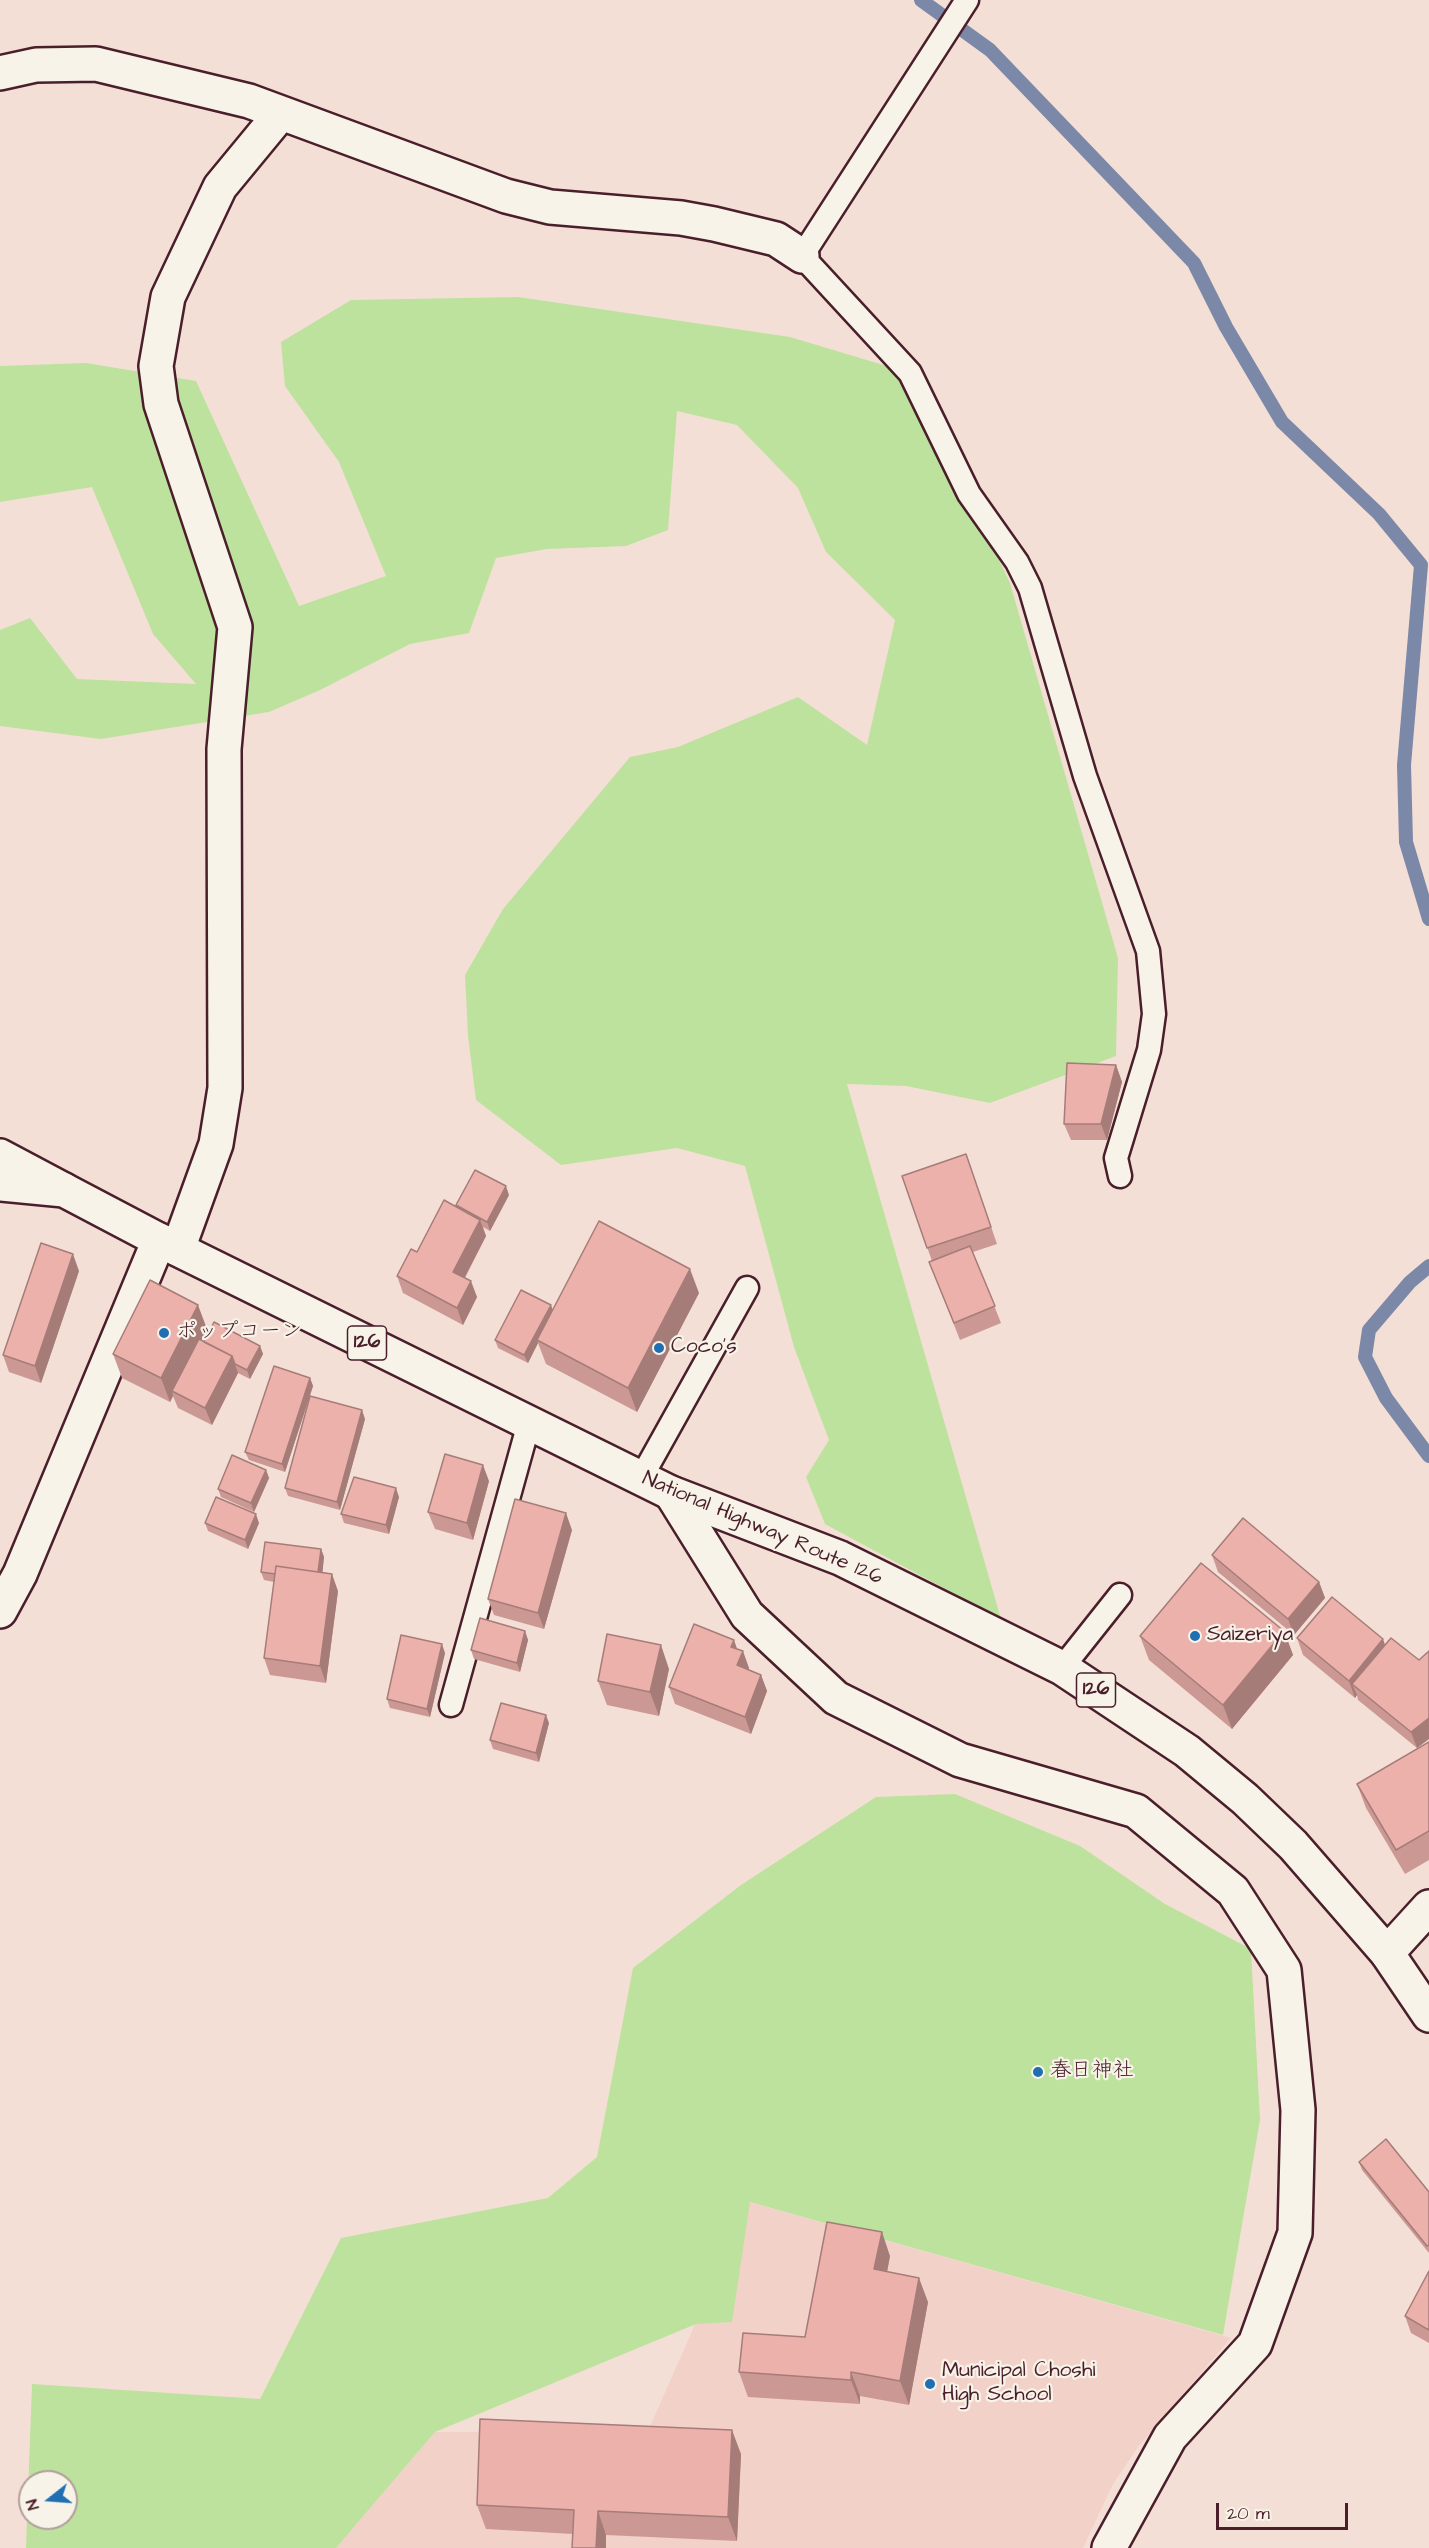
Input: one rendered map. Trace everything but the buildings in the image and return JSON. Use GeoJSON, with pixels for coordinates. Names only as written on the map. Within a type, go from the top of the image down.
{"type":"FeatureCollection","features":[{"type":"Feature","properties":{"kind":"main road"},"geometry":{"type":"LineString","coordinates":[[0,73],[36,65],[96,64],[249,101],[506,196],[550,207],[681,218],[714,224],[776,239],[802,256]]}},
{"type":"Feature","properties":{"kind":"main road"},"geometry":{"type":"LineString","coordinates":[[0,1611],[20,1574],[216,1144],[225,1088],[224,749],[236,627],[161,404],[156,366],[168,297],[220,187],[281,113]]}},
{"type":"Feature","properties":{"kind":"main road"},"geometry":{"type":"LineString","coordinates":[[0,1156],[64,1190]]}},
{"type":"Feature","properties":{"kind":"main road","name":"National Highway Route 126"},"geometry":{"type":"LineString","coordinates":[[0,1184],[64,1190],[168,1245],[672,1493],[840,1558],[1062,1668],[1188,1751],[1245,1799],[1293,1845],[1387,1953],[1429,2015]]}},
{"type":"Feature","properties":{"kind":"main road"},"geometry":{"type":"LineString","coordinates":[[672,1493],[747,1615],[836,1698],[960,1760],[1136,1811],[1233,1891],[1284,1970],[1298,2110],[1295,2233],[1255,2344],[1170,2437],[1109,2548]]}},
{"type":"Feature","properties":{"kind":"main road"},"geometry":{"type":"LineString","coordinates":[[1387,1953],[1429,1907]]}},
{"type":"Feature","properties":{"kind":"lane"},"geometry":{"type":"LineString","coordinates":[[968,0],[802,256],[910,373],[969,494],[1017,562],[1030,588],[1085,776],[1148,951],[1154,1014],[1149,1050],[1116,1158],[1120,1176]]}},
{"type":"Feature","properties":{"kind":"lane"},"geometry":{"type":"LineString","coordinates":[[641,1478],[747,1288]]}},
{"type":"Feature","properties":{"kind":"lane"},"geometry":{"type":"LineString","coordinates":[[451,1705],[529,1423]]}},
{"type":"Feature","properties":{"kind":"lane"},"geometry":{"type":"LineString","coordinates":[[1062,1668],[1120,1595]]}},
{"type":"Feature","properties":{"kind":"shaded area","name":"Municipal Choshi High School"},"geometry":{"type":"Polygon","coordinates":[[[749,2202],[1231,2338],[1138,2447],[1113,2484],[1083,2548],[336,2548],[435,2432],[648,2431],[749,2202]]]}},
{"type":"Feature","properties":{"kind":"green space"},"geometry":{"type":"Polygon","coordinates":[[[518,297],[790,337],[910,373],[1010,583],[1118,958],[1116,1056],[990,1103],[906,1086],[847,1084],[1001,1619],[825,1524],[806,1477],[829,1440],[794,1347],[745,1166],[677,1148],[561,1165],[476,1100],[468,1036],[465,975],[503,909],[630,757],[678,747],[798,697],[867,745],[895,620],[826,552],[798,488],[737,425],[677,411],[668,530],[626,546],[547,549],[496,558],[469,633],[410,644],[320,690],[269,712],[101,739],[0,726],[0,630],[30,618],[77,679],[196,684],[153,634],[92,487],[0,502],[0,366],[86,363],[196,381],[299,606],[386,576],[339,462],[285,386],[281,342],[351,300],[518,297]]]}},
{"type":"Feature","properties":{"kind":"green space"},"geometry":{"type":"Polygon","coordinates":[[[955,1794],[1080,1846],[1165,1904],[1251,1949],[1260,2120],[1223,2335],[750,2202],[732,2322],[696,2324],[435,2432],[336,2548],[26,2548],[27,2530],[78,2530],[78,2470],[29,2470],[32,2384],[260,2399],[341,2238],[548,2198],[597,2157],[633,1968],[741,1885],[876,1797],[955,1794]]]}},
{"type":"Feature","properties":{"kind":"waterway"},"geometry":{"type":"LineString","coordinates":[[921,0],[990,50],[1194,263],[1226,327],[1282,422],[1379,514],[1421,565],[1404,765],[1406,842],[1429,919]]}},
{"type":"Feature","properties":{"kind":"waterway"},"geometry":{"type":"LineString","coordinates":[[1429,1266],[1410,1282],[1369,1330],[1365,1357],[1386,1398],[1429,1456]]}},
{"type":"Feature","properties":{"kind":"place","name":"ポップコーン"},"geometry":{"type":"Point","coordinates":[164,1333]}},
{"type":"Feature","properties":{"kind":"place","name":"Coco's"},"geometry":{"type":"Point","coordinates":[659,1348]}},
{"type":"Feature","properties":{"kind":"place","name":"Saizeriya"},"geometry":{"type":"Point","coordinates":[1195,1636]}},
{"type":"Feature","properties":{"kind":"place","name":"春日神社"},"geometry":{"type":"Point","coordinates":[1038,2072]}},
{"type":"Feature","properties":{"kind":"place","name":"Municipal Choshi High School"},"geometry":{"type":"Point","coordinates":[930,2384]}}]}
